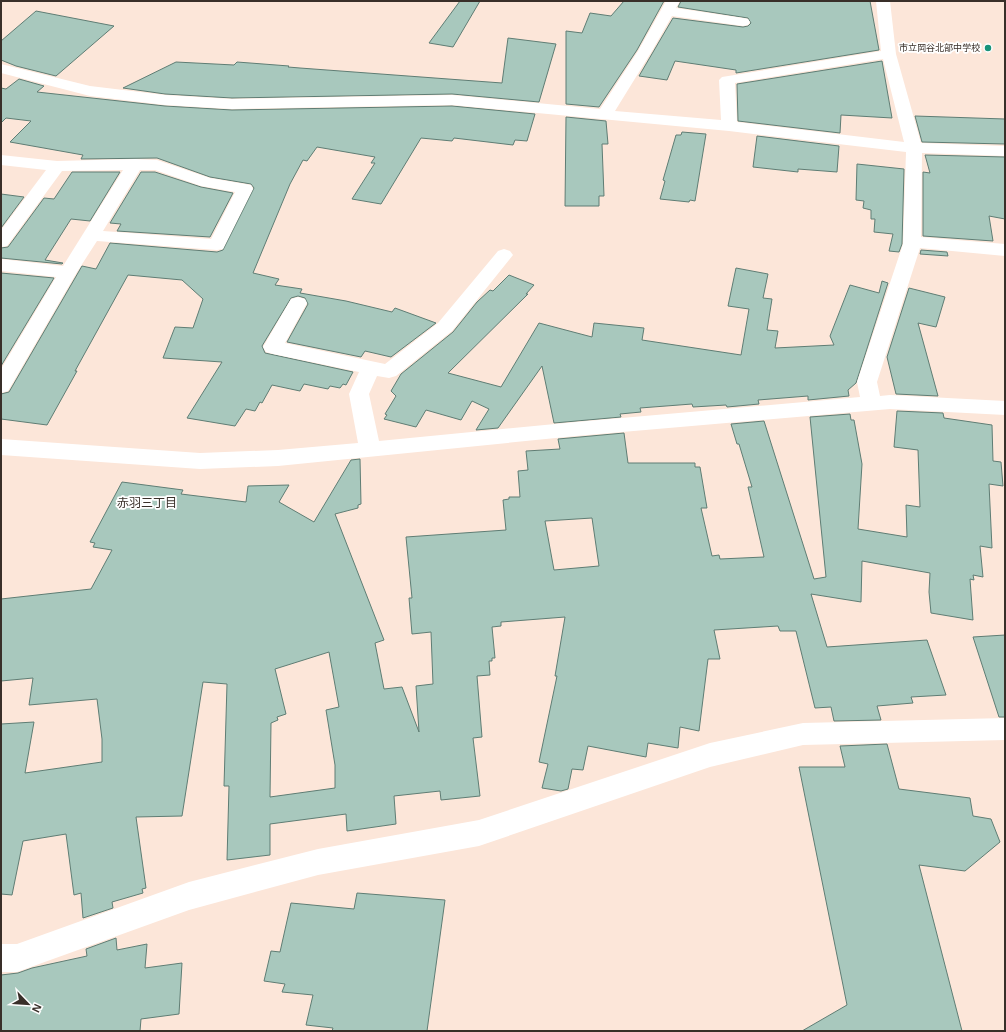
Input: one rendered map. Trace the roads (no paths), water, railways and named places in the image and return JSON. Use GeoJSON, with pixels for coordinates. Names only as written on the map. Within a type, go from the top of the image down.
{"type":"FeatureCollection","features":[{"type":"Feature","properties":{"kind":"street"},"geometry":{"type":"LineString","coordinates":[[871,404],[866,382],[912,242],[914,148],[889,54],[883,1]]}},
{"type":"Feature","properties":{"kind":"street"},"geometry":{"type":"LineString","coordinates":[[605,114],[670,6],[743,22]]}},
{"type":"Feature","properties":{"kind":"street"},"geometry":{"type":"LineString","coordinates":[[729,126],[727,80],[889,54]]}},
{"type":"Feature","properties":{"kind":"street"},"geometry":{"type":"LineString","coordinates":[[1,68],[90,90],[165,100],[232,104],[452,100],[729,126],[914,148],[1005,151]]}},
{"type":"Feature","properties":{"kind":"street"},"geometry":{"type":"LineString","coordinates":[[1,160],[57,166],[135,164],[156,165],[207,182],[245,189],[217,245],[92,236]]}},
{"type":"Feature","properties":{"kind":"street"},"geometry":{"type":"LineString","coordinates":[[1,386],[68,272],[92,236],[135,164]]}},
{"type":"Feature","properties":{"kind":"street"},"geometry":{"type":"LineString","coordinates":[[1,242],[57,166]]}},
{"type":"Feature","properties":{"kind":"street"},"geometry":{"type":"LineString","coordinates":[[912,242],[1005,250]]}},
{"type":"Feature","properties":{"kind":"street"},"geometry":{"type":"LineString","coordinates":[[298,303],[273,347],[389,371],[445,327],[504,256]]}},
{"type":"Feature","properties":{"kind":"street"},"geometry":{"type":"LineString","coordinates":[[1,265],[68,272]]}},
{"type":"Feature","properties":{"kind":"street"},"geometry":{"type":"LineString","coordinates":[[370,450],[359,394],[371,368]]}},
{"type":"Feature","properties":{"kind":"street"},"geometry":{"type":"LineString","coordinates":[[1,447],[200,461],[278,458],[576,429],[890,402],[1005,408]]}},
{"type":"Feature","properties":{"kind":"street"},"geometry":{"type":"LineString","coordinates":[[1,958],[17,958],[189,896],[318,862],[479,833],[710,755],[803,734],[1005,729]]}},
{"type":"Feature","properties":{"kind":"place","name":"市立岡谷北部中学校"},"geometry":{"type":"Point","coordinates":[988,48]}},
{"type":"Feature","properties":{"kind":"district","name":"赤羽三丁目"},"geometry":{"type":"Point","coordinates":[147,503]}}]}
